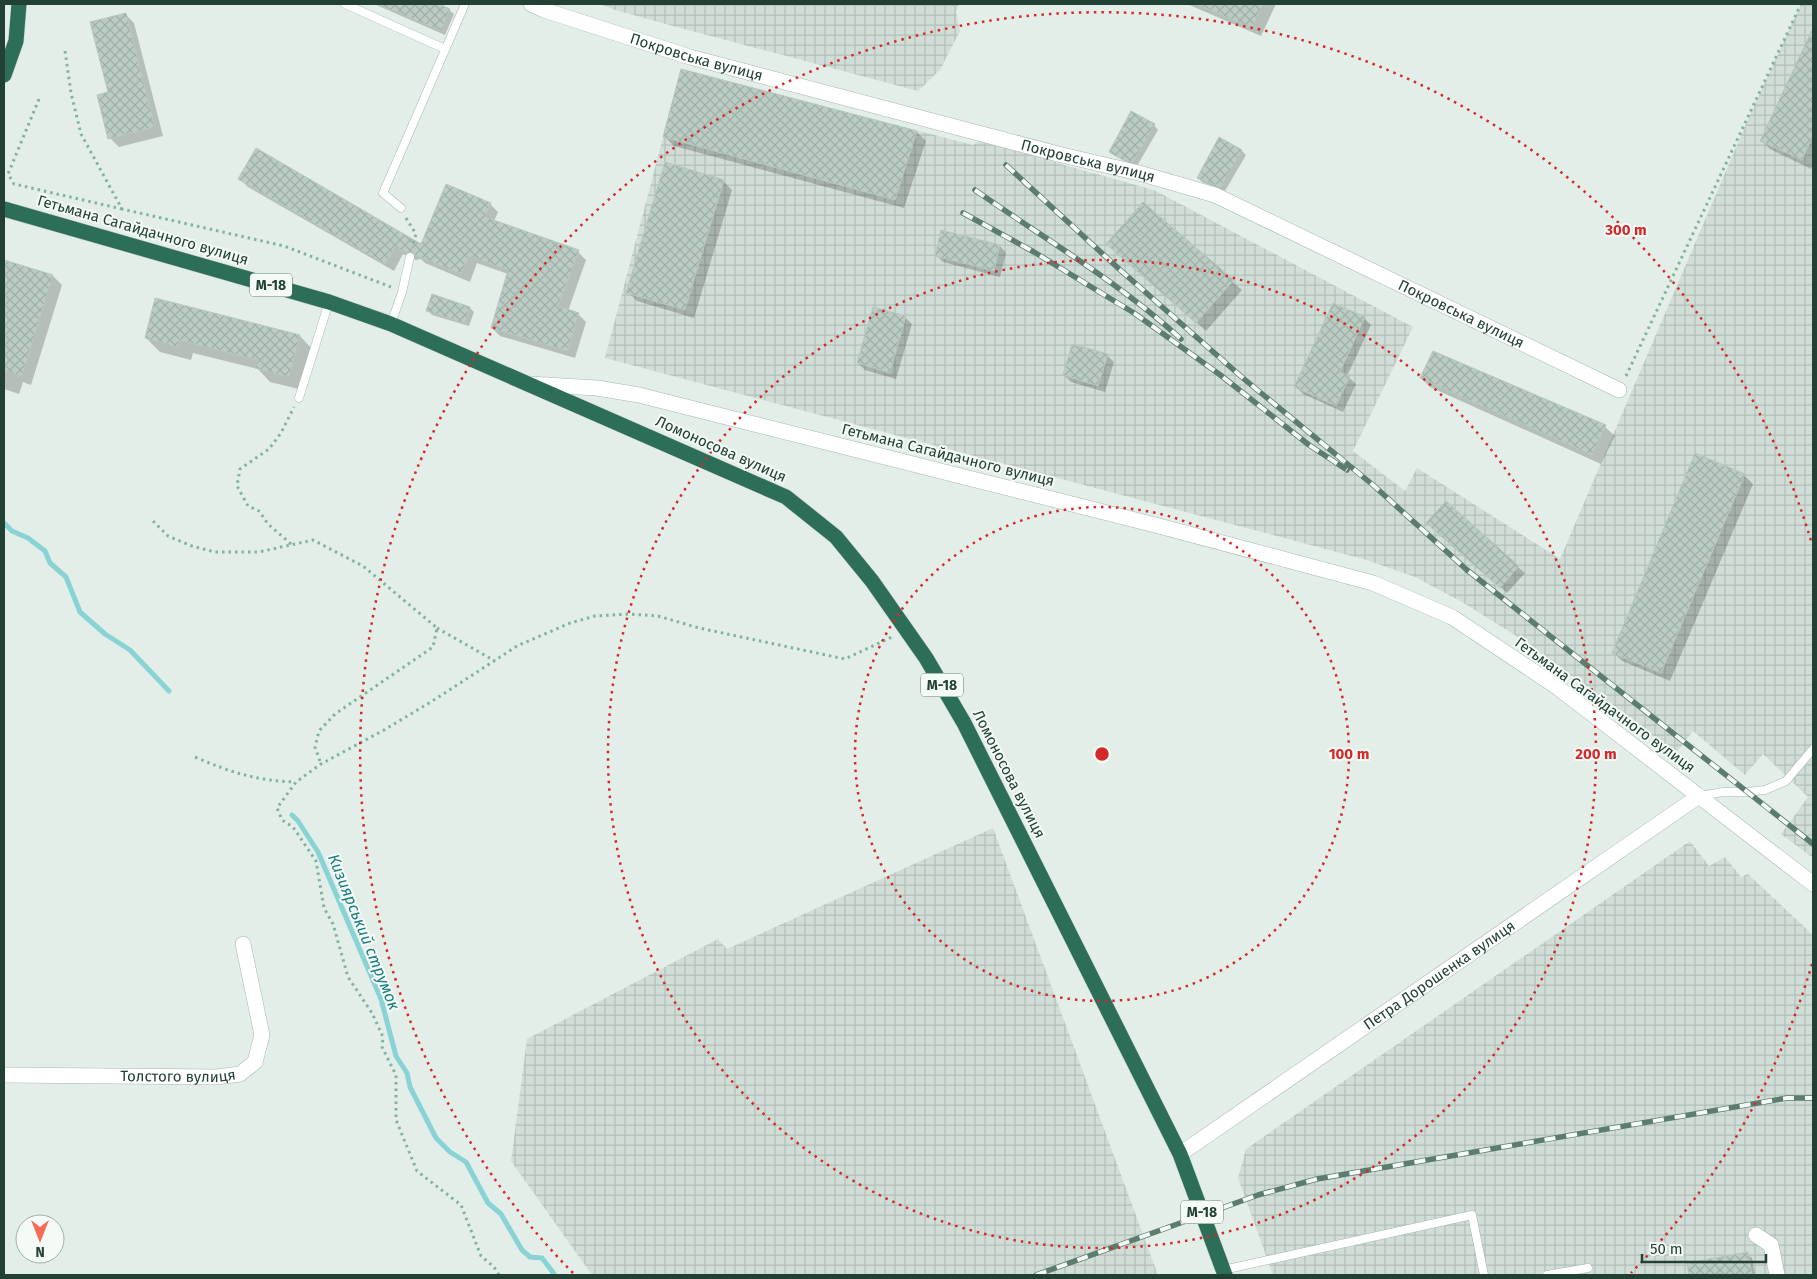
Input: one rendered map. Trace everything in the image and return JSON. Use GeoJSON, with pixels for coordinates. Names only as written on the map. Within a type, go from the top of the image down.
{"type":"FeatureCollection","features":[{"type":"Feature","properties":{"kind":"highway"},"geometry":{"type":"LineString","coordinates":[[4,75],[16,41],[19,4]]}},
{"type":"Feature","properties":{"kind":"highway","name":"Гетьмана Сагайдачного вулиця"},"geometry":{"type":"LineString","coordinates":[[4,209],[329,302],[391,324],[530,384]]}},
{"type":"Feature","properties":{"kind":"highway","name":"Ломоносова вулиця"},"geometry":{"type":"LineString","coordinates":[[530,384],[786,497],[836,537],[872,581],[926,658],[964,723],[1180,1154],[1224,1273]]}},
{"type":"Feature","properties":{"kind":"street","name":"Покровська вулиця"},"geometry":{"type":"LineString","coordinates":[[531,4],[544,10],[690,57],[1052,152],[1140,173],[1215,195],[1619,390]]}},
{"type":"Feature","properties":{"kind":"street","name":"Гетьмана Сагайдачного вулиця"},"geometry":{"type":"LineString","coordinates":[[530,384],[597,388],[639,395],[1374,582],[1452,617],[1557,688],[1813,884]]}},
{"type":"Feature","properties":{"kind":"street","name":"Петра Дорошенка вулиця"},"geometry":{"type":"LineString","coordinates":[[1180,1154],[1699,796]]}},
{"type":"Feature","properties":{"kind":"street","name":"Толстого вулиця"},"geometry":{"type":"LineString","coordinates":[[4,1075],[217,1077],[240,1074],[255,1062],[262,1035],[243,944]]}},
{"type":"Feature","properties":{"kind":"street"},"geometry":{"type":"LineString","coordinates":[[1756,1235],[1771,1245],[1776,1275]]}},
{"type":"Feature","properties":{"kind":"lane"},"geometry":{"type":"LineString","coordinates":[[345,4],[445,49]]}},
{"type":"Feature","properties":{"kind":"lane"},"geometry":{"type":"LineString","coordinates":[[401,208],[383,193],[465,4]]}},
{"type":"Feature","properties":{"kind":"lane"},"geometry":{"type":"LineString","coordinates":[[391,324],[402,292],[410,257]]}},
{"type":"Feature","properties":{"kind":"lane"},"geometry":{"type":"LineString","coordinates":[[299,398],[329,302]]}},
{"type":"Feature","properties":{"kind":"lane"},"geometry":{"type":"LineString","coordinates":[[1699,796],[1723,792],[1765,790],[1786,781],[1813,749]]}},
{"type":"Feature","properties":{"kind":"lane"},"geometry":{"type":"LineString","coordinates":[[1224,1273],[1472,1214],[1484,1275]]}},
{"type":"Feature","properties":{"kind":"lane"},"geometry":{"type":"LineString","coordinates":[[1547,1275],[1588,1268]]}},
{"type":"Feature","properties":{"kind":"path"},"geometry":{"type":"LineString","coordinates":[[1619,390],[1801,4]]}},
{"type":"Feature","properties":{"kind":"path"},"geometry":{"type":"LineString","coordinates":[[64,50],[70,93],[81,134],[122,209]]}},
{"type":"Feature","properties":{"kind":"path"},"geometry":{"type":"LineString","coordinates":[[39,99],[8,174],[14,184],[284,246],[402,292]]}},
{"type":"Feature","properties":{"kind":"path"},"geometry":{"type":"LineString","coordinates":[[401,208],[416,234]]}},
{"type":"Feature","properties":{"kind":"path"},"geometry":{"type":"LineString","coordinates":[[291,544],[268,524],[259,511],[248,506],[236,486],[240,469],[269,448],[281,433],[299,398]]}},
{"type":"Feature","properties":{"kind":"path"},"geometry":{"type":"LineString","coordinates":[[153,521],[168,536],[192,546],[215,552],[259,552],[313,540],[363,566],[437,628],[495,661]]}},
{"type":"Feature","properties":{"kind":"path"},"geometry":{"type":"LineString","coordinates":[[499,1275],[494,1267],[481,1256],[461,1206],[417,1171],[396,1120],[396,1075],[382,1047],[383,1037],[372,1013],[348,977],[333,924],[324,908],[316,861],[293,827],[282,820],[277,808],[296,782],[321,764],[384,730],[516,646],[594,616],[629,614],[658,616],[699,628],[845,659],[907,630]]}},
{"type":"Feature","properties":{"kind":"path"},"geometry":{"type":"LineString","coordinates":[[321,764],[315,747],[320,731],[336,714],[433,647],[437,628]]}},
{"type":"Feature","properties":{"kind":"path"},"geometry":{"type":"LineString","coordinates":[[195,757],[248,777],[271,782],[296,782]]}},
{"type":"Feature","properties":{"kind":"shaded area"},"geometry":{"type":"Polygon","coordinates":[[[600,4],[959,4],[956,12],[960,31],[940,70],[918,91],[673,26],[600,4]]]}},
{"type":"Feature","properties":{"kind":"shaded area"},"geometry":{"type":"Polygon","coordinates":[[[1801,4],[1813,4],[1813,858],[1781,834],[1808,797],[1763,754],[1745,775],[1693,731],[1676,753],[1526,642],[1462,602],[1415,577],[1363,559],[605,358],[681,69],[973,145],[983,139],[1064,165],[1154,190],[1413,327],[1353,451],[1405,491],[1417,468],[1560,559],[1749,117],[1801,4]]]}},
{"type":"Feature","properties":{"kind":"shaded area"},"geometry":{"type":"Polygon","coordinates":[[[993,828],[1158,1275],[592,1275],[511,1161],[527,1039],[718,939],[727,949],[993,828]]]}},
{"type":"Feature","properties":{"kind":"shaded area"},"geometry":{"type":"Polygon","coordinates":[[[1690,841],[1709,866],[1725,857],[1741,877],[1748,874],[1813,935],[1813,1275],[1273,1275],[1238,1178],[1246,1149],[1690,841]]]}},
{"type":"Feature","properties":{"kind":"building"},"geometry":{"type":"Polygon","coordinates":[[[377,4],[439,4],[450,9],[441,31],[377,4]]]}},
{"type":"Feature","properties":{"kind":"building"},"geometry":{"type":"Polygon","coordinates":[[[1196,4],[1263,4],[1252,28],[1196,4]]]}},
{"type":"Feature","properties":{"kind":"building"},"geometry":{"type":"Polygon","coordinates":[[[126,13],[155,127],[108,139],[97,95],[108,92],[90,22],[126,13]]]}},
{"type":"Feature","properties":{"kind":"building"},"geometry":{"type":"Polygon","coordinates":[[[1813,28],[1813,136],[1802,160],[1760,141],[1813,28]]]}},
{"type":"Feature","properties":{"kind":"building"},"geometry":{"type":"Polygon","coordinates":[[[681,69],[917,131],[895,200],[663,137],[681,69]]]}},
{"type":"Feature","properties":{"kind":"building"},"geometry":{"type":"Polygon","coordinates":[[[1131,111],[1155,124],[1133,162],[1123,160],[1109,152],[1131,111]]]}},
{"type":"Feature","properties":{"kind":"building"},"geometry":{"type":"Polygon","coordinates":[[[1219,137],[1242,150],[1221,187],[1197,178],[1219,137]]]}},
{"type":"Feature","properties":{"kind":"building"},"geometry":{"type":"Polygon","coordinates":[[[256,148],[421,244],[446,184],[491,203],[485,217],[579,250],[558,306],[579,313],[567,351],[491,328],[508,270],[469,256],[461,274],[415,255],[412,252],[395,247],[385,264],[238,179],[256,148]]]}},
{"type":"Feature","properties":{"kind":"building"},"geometry":{"type":"Polygon","coordinates":[[[665,162],[724,180],[685,310],[626,293],[665,162]]]}},
{"type":"Feature","properties":{"kind":"building"},"geometry":{"type":"Polygon","coordinates":[[[1143,202],[1234,280],[1196,323],[1106,244],[1143,202]]]}},
{"type":"Feature","properties":{"kind":"building"},"geometry":{"type":"Polygon","coordinates":[[[941,230],[1000,245],[994,271],[935,256],[941,230]]]}},
{"type":"Feature","properties":{"kind":"building"},"geometry":{"type":"Polygon","coordinates":[[[4,260],[53,275],[22,376],[4,370],[4,260]]]}},
{"type":"Feature","properties":{"kind":"building"},"geometry":{"type":"Polygon","coordinates":[[[432,294],[470,307],[465,323],[426,311],[432,294]]]}},
{"type":"Feature","properties":{"kind":"building"},"geometry":{"type":"Polygon","coordinates":[[[155,298],[300,335],[289,377],[255,368],[257,360],[179,340],[178,347],[145,338],[155,298]]]}},
{"type":"Feature","properties":{"kind":"building"},"geometry":{"type":"Polygon","coordinates":[[[1333,303],[1365,317],[1340,372],[1350,376],[1336,406],[1294,387],[1333,303]]]}},
{"type":"Feature","properties":{"kind":"building"},"geometry":{"type":"Polygon","coordinates":[[[873,307],[906,316],[890,373],[857,363],[873,307]]]}},
{"type":"Feature","properties":{"kind":"building"},"geometry":{"type":"Polygon","coordinates":[[[1072,344],[1108,354],[1098,386],[1063,375],[1072,344]]]}},
{"type":"Feature","properties":{"kind":"building"},"geometry":{"type":"Polygon","coordinates":[[[1433,351],[1606,425],[1592,455],[1420,378],[1433,351]]]}},
{"type":"Feature","properties":{"kind":"building"},"geometry":{"type":"Polygon","coordinates":[[[1695,453],[1745,474],[1661,673],[1612,653],[1695,453]]]}},
{"type":"Feature","properties":{"kind":"building"},"geometry":{"type":"Polygon","coordinates":[[[1446,501],[1519,566],[1500,588],[1426,523],[1446,501]]]}},
{"type":"Feature","properties":{"kind":"building"},"geometry":{"type":"Polygon","coordinates":[[[1748,1252],[1752,1275],[1689,1275],[1687,1263],[1748,1252]]]}},
{"type":"Feature","properties":{"kind":"waterway","name":"Кизиярський струмок"},"geometry":{"type":"LineString","coordinates":[[4,523],[12,531],[28,538],[45,551],[50,563],[66,577],[80,612],[105,634],[130,650],[169,691]]}},
{"type":"Feature","properties":{"kind":"waterway","name":"Кизиярський струмок"},"geometry":{"type":"LineString","coordinates":[[292,815],[318,852],[381,999],[396,1056],[407,1073],[410,1087],[436,1138],[450,1152],[466,1162],[488,1203],[501,1214],[522,1250],[530,1257],[542,1258],[555,1275]]}},
{"type":"Feature","properties":{"kind":"railway"},"geometry":{"type":"LineString","coordinates":[[1006,165],[1118,268],[1244,379],[1373,485],[1467,570],[1813,844]]}},
{"type":"Feature","properties":{"kind":"railway"},"geometry":{"type":"LineString","coordinates":[[975,190],[1106,279],[1181,339]]}},
{"type":"Feature","properties":{"kind":"railway"},"geometry":{"type":"LineString","coordinates":[[963,213],[1034,252],[1134,313],[1219,374],[1309,445],[1347,470]]}},
{"type":"Feature","properties":{"kind":"railway"},"geometry":{"type":"LineString","coordinates":[[1036,1275],[1258,1195],[1317,1179],[1787,1098],[1813,1098]]}}]}
